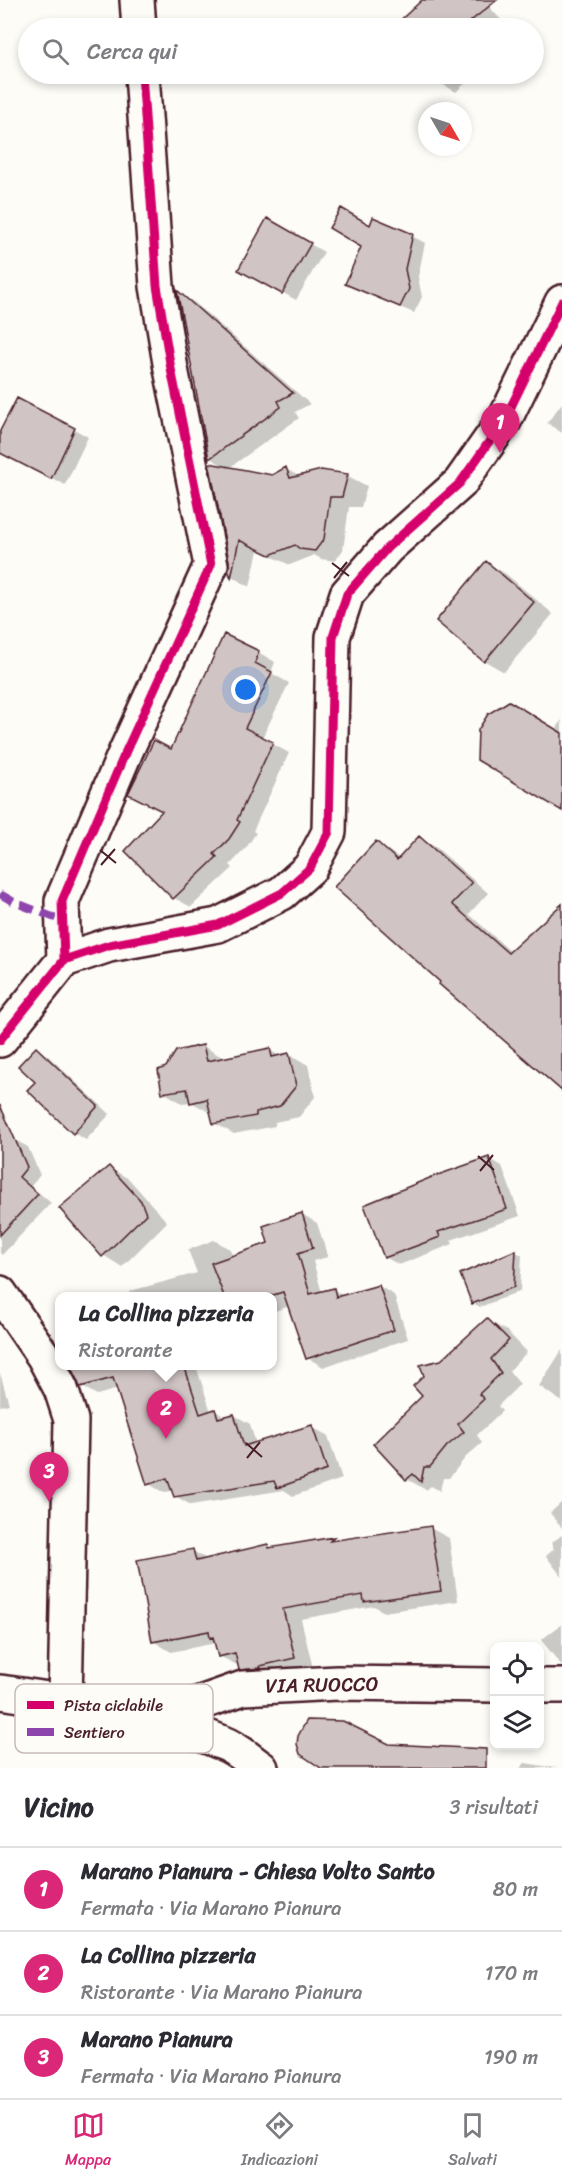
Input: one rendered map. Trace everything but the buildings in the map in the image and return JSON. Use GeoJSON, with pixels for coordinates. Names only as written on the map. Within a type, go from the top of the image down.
{"type":"FeatureCollection","features":[{"type":"Feature","properties":{"kind":"street"},"geometry":{"type":"LineString","coordinates":[[137,0],[138,18]]}},
{"type":"Feature","properties":{"kind":"street"},"geometry":{"type":"LineString","coordinates":[[64,960],[62,901],[126,751],[211,565],[171,369],[157,286],[143,84]]}},
{"type":"Feature","properties":{"kind":"street"},"geometry":{"type":"LineString","coordinates":[[0,1040],[64,960],[109,945],[219,925],[282,893],[310,868],[329,832],[333,637],[347,594],[387,548],[460,483],[505,419],[562,302]]}},
{"type":"Feature","properties":{"kind":"street"},"geometry":{"type":"LineString","coordinates":[[0,1293],[44,1357],[61,1389],[71,1420],[65,1684]]}},
{"type":"Feature","properties":{"kind":"street","name":"VIA RUOCCO"},"geometry":{"type":"LineString","coordinates":[[213,1699],[243,1688],[337,1683],[490,1685]]}},
{"type":"Feature","properties":{"kind":"street"},"geometry":{"type":"LineString","coordinates":[[544,1686],[562,1686]]}},
{"type":"Feature","properties":{"kind":"street"},"geometry":{"type":"LineString","coordinates":[[0,1692],[15,1694]]}},
{"type":"Feature","properties":{"kind":"street"},"geometry":{"type":"LineString","coordinates":[[213,1739],[225,1743],[261,1768]]}},
{"type":"Feature","properties":{"kind":"marked path"},"geometry":{"type":"LineString","coordinates":[[0,894],[14,902],[63,921]]}},
{"type":"Feature","properties":{"kind":"cycle path"},"geometry":{"type":"LineString","coordinates":[[64,960],[62,901],[126,751],[211,565],[171,369],[157,286],[143,84]]}},
{"type":"Feature","properties":{"kind":"cycle path"},"geometry":{"type":"LineString","coordinates":[[0,1040],[64,960],[109,945],[218,925],[282,893],[310,868],[329,832],[333,637],[347,594],[387,548],[460,483],[505,419],[562,302]]}},
{"type":"Feature","properties":{"kind":"place","name":"Marano Pianura - Chiesa Volto Santo"},"geometry":{"type":"Point","coordinates":[500,453]}},
{"type":"Feature","properties":{"kind":"place","name":"La Collina pizzeria"},"geometry":{"type":"Point","coordinates":[166,1439]}},
{"type":"Feature","properties":{"kind":"place","name":"Marano Pianura"},"geometry":{"type":"Point","coordinates":[49,1502]}}]}
